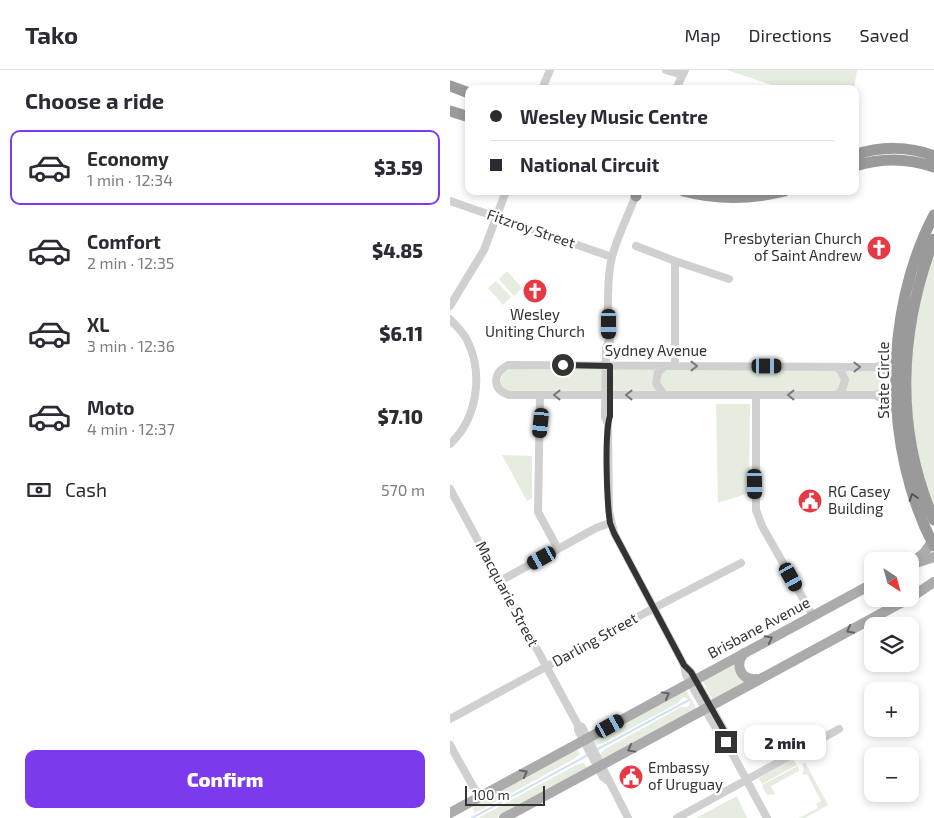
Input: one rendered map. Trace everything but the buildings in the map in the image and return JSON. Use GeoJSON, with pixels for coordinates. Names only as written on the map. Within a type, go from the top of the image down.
{"type":"FeatureCollection","features":[{"type":"Feature","properties":{"kind":"highway"},"geometry":{"type":"LineString","coordinates":[[450,86],[465,91]]}},
{"type":"Feature","properties":{"kind":"highway"},"geometry":{"type":"LineString","coordinates":[[450,111],[465,117]]}},
{"type":"Feature","properties":{"kind":"highway"},"geometry":{"type":"LineString","coordinates":[[859,154],[876,150],[896,149],[913,150],[934,156]]}},
{"type":"Feature","properties":{"kind":"highway"},"geometry":{"type":"LineString","coordinates":[[859,165],[874,161],[895,160],[934,167]]}},
{"type":"Feature","properties":{"kind":"highway"},"geometry":{"type":"LineString","coordinates":[[703,195],[740,197],[768,195]]}},
{"type":"Feature","properties":{"kind":"highway","name":"State Circle"},"geometry":{"type":"LineString","coordinates":[[934,215],[929,243],[899,328],[897,352],[914,461],[922,492],[934,520]]}},
{"type":"Feature","properties":{"kind":"highway","name":"State Circle"},"geometry":{"type":"LineString","coordinates":[[901,376],[908,336],[913,285]]}},
{"type":"Feature","properties":{"kind":"highway","name":"Sydney Avenue"},"geometry":{"type":"LineString","coordinates":[[896,386],[901,376]]}},
{"type":"Feature","properties":{"kind":"highway","name":"State Circle"},"geometry":{"type":"LineString","coordinates":[[896,386],[902,452],[908,478],[917,507],[933,544]]}},
{"type":"Feature","properties":{"kind":"main road"},"geometry":{"type":"LineString","coordinates":[[919,557],[933,544]]}},
{"type":"Feature","properties":{"kind":"main road"},"geometry":{"type":"LineString","coordinates":[[919,562],[934,557]]}},
{"type":"Feature","properties":{"kind":"main road"},"geometry":{"type":"LineString","coordinates":[[919,592],[934,582]]}},
{"type":"Feature","properties":{"kind":"main road","name":"Brisbane Avenue"},"geometry":{"type":"LineString","coordinates":[[450,813],[478,797],[588,743],[693,680],[864,588]]}},
{"type":"Feature","properties":{"kind":"main road"},"geometry":{"type":"LineString","coordinates":[[919,594],[934,588]]}},
{"type":"Feature","properties":{"kind":"main road"},"geometry":{"type":"LineString","coordinates":[[504,818],[597,761],[708,707],[887,608]]}},
{"type":"Feature","properties":{"kind":"main road"},"geometry":{"type":"LineString","coordinates":[[744,653],[739,664],[742,674],[751,680],[761,678]]}},
{"type":"Feature","properties":{"kind":"street"},"geometry":{"type":"LineString","coordinates":[[544,85],[550,70]]}},
{"type":"Feature","properties":{"kind":"street"},"geometry":{"type":"LineString","coordinates":[[666,70],[683,73],[678,85]]}},
{"type":"Feature","properties":{"kind":"street"},"geometry":{"type":"LineString","coordinates":[[450,306],[484,250],[505,195]]}},
{"type":"Feature","properties":{"kind":"street"},"geometry":{"type":"LineString","coordinates":[[635,195],[612,258],[609,276],[608,395],[605,416],[608,424],[610,523],[684,665],[686,675],[693,680],[766,818]]}},
{"type":"Feature","properties":{"kind":"street","name":"Fitzroy Street"},"geometry":{"type":"LineString","coordinates":[[450,201],[612,258]]}},
{"type":"Feature","properties":{"kind":"street"},"geometry":{"type":"LineString","coordinates":[[636,246],[729,279]]}},
{"type":"Feature","properties":{"kind":"street"},"geometry":{"type":"LineString","coordinates":[[675,261],[675,366]]}},
{"type":"Feature","properties":{"kind":"street"},"geometry":{"type":"LineString","coordinates":[[450,298],[459,290]]}},
{"type":"Feature","properties":{"kind":"street"},"geometry":{"type":"LineString","coordinates":[[450,319],[468,343],[474,362],[476,380],[471,414],[461,432],[450,444]]}},
{"type":"Feature","properties":{"kind":"street"},"geometry":{"type":"LineString","coordinates":[[876,367],[892,360],[897,352]]}},
{"type":"Feature","properties":{"kind":"street","name":"Sydney Avenue"},"geometry":{"type":"LineString","coordinates":[[896,386],[888,392],[875,396],[509,395],[502,393],[497,384],[496,376],[501,369],[508,365],[876,367],[901,376]]}},
{"type":"Feature","properties":{"kind":"street"},"geometry":{"type":"LineString","coordinates":[[664,395],[656,383],[658,372],[665,366]]}},
{"type":"Feature","properties":{"kind":"street"},"geometry":{"type":"LineString","coordinates":[[836,367],[841,371],[845,380],[842,390],[837,395]]}},
{"type":"Feature","properties":{"kind":"street"},"geometry":{"type":"LineString","coordinates":[[540,395],[538,512],[558,549]]}},
{"type":"Feature","properties":{"kind":"street"},"geometry":{"type":"LineString","coordinates":[[756,395],[756,510],[762,526],[813,616]]}},
{"type":"Feature","properties":{"kind":"street"},"geometry":{"type":"LineString","coordinates":[[875,396],[888,402],[897,413]]}},
{"type":"Feature","properties":{"kind":"street","name":"Macquarie Street"},"geometry":{"type":"LineString","coordinates":[[450,489],[578,726],[578,730],[607,774],[608,781],[628,818]]}},
{"type":"Feature","properties":{"kind":"street"},"geometry":{"type":"LineString","coordinates":[[500,581],[596,528],[610,523]]}},
{"type":"Feature","properties":{"kind":"street","name":"Darling Street"},"geometry":{"type":"LineString","coordinates":[[450,719],[740,563]]}},
{"type":"Feature","properties":{"kind":"street"},"geometry":{"type":"LineString","coordinates":[[677,818],[839,729]]}},
{"type":"Feature","properties":{"kind":"street"},"geometry":{"type":"LineString","coordinates":[[450,745],[478,797]]}},
{"type":"Feature","properties":{"kind":"shaded area"},"geometry":{"type":"Polygon","coordinates":[[[727,70],[857,70],[855,85],[772,85],[727,70]]]}},
{"type":"Feature","properties":{"kind":"shaded area"},"geometry":{"type":"Polygon","coordinates":[[[934,250],[934,510],[922,473],[910,398],[913,328],[934,250]]]}},
{"type":"Feature","properties":{"kind":"shaded area"},"geometry":{"type":"Polygon","coordinates":[[[507,271],[522,288],[514,296],[499,279],[507,271]]]}},
{"type":"Feature","properties":{"kind":"shaded area"},"geometry":{"type":"Polygon","coordinates":[[[496,281],[511,297],[503,305],[488,288],[496,281]]]}},
{"type":"Feature","properties":{"kind":"shaded area"},"geometry":{"type":"Polygon","coordinates":[[[509,369],[878,370],[886,373],[885,390],[877,392],[511,392],[503,388],[500,383],[503,374],[509,369]]]}},
{"type":"Feature","properties":{"kind":"shaded area"},"geometry":{"type":"Polygon","coordinates":[[[716,404],[750,404],[749,493],[718,503],[716,404]]]}},
{"type":"Feature","properties":{"kind":"shaded area"},"geometry":{"type":"Polygon","coordinates":[[[502,455],[532,456],[532,498],[527,501],[502,455]]]}},
{"type":"Feature","properties":{"kind":"shaded area"},"geometry":{"type":"Polygon","coordinates":[[[738,661],[748,681],[713,700],[702,680],[738,661]]]}},
{"type":"Feature","properties":{"kind":"shaded area"},"geometry":{"type":"Polygon","coordinates":[[[685,688],[697,710],[602,758],[600,754],[605,749],[681,707],[688,707],[690,702],[683,697],[678,703],[602,744],[594,745],[594,739],[685,688]]]}},
{"type":"Feature","properties":{"kind":"shaded area"},"geometry":{"type":"Polygon","coordinates":[[[576,747],[580,754],[574,759],[475,813],[471,805],[576,747]]]}},
{"type":"Feature","properties":{"kind":"shaded area"},"geometry":{"type":"Polygon","coordinates":[[[793,759],[797,765],[762,784],[759,779],[762,776],[793,759]]]}},
{"type":"Feature","properties":{"kind":"shaded area"},"geometry":{"type":"Polygon","coordinates":[[[805,762],[828,805],[805,818],[799,818],[818,808],[816,804],[821,801],[807,774],[802,775],[804,769],[802,764],[805,762]]]}},
{"type":"Feature","properties":{"kind":"shaded area"},"geometry":{"type":"Polygon","coordinates":[[[584,763],[588,769],[497,818],[478,818],[576,765],[584,763]]]}},
{"type":"Feature","properties":{"kind":"shaded area"},"geometry":{"type":"Polygon","coordinates":[[[798,766],[799,771],[771,786],[775,794],[767,795],[762,785],[798,766]]]}},
{"type":"Feature","properties":{"kind":"shaded area"},"geometry":{"type":"Polygon","coordinates":[[[737,796],[747,818],[696,818],[737,796]]]}},
{"type":"Feature","properties":{"kind":"waterway"},"geometry":{"type":"LineString","coordinates":[[596,750],[689,700]]}},
{"type":"Feature","properties":{"kind":"waterway"},"geometry":{"type":"LineString","coordinates":[[472,818],[588,755]]}},
{"type":"Feature","properties":{"kind":"place","name":"Presbyterian Church of Saint Andrew"},"geometry":{"type":"Point","coordinates":[879,248]}},
{"type":"Feature","properties":{"kind":"place","name":"Wesley Uniting Church"},"geometry":{"type":"Point","coordinates":[535,291]}},
{"type":"Feature","properties":{"kind":"place","name":"RG Casey Building"},"geometry":{"type":"Point","coordinates":[810,501]}},
{"type":"Feature","properties":{"kind":"place","name":"Embassy of Uruguay"},"geometry":{"type":"Point","coordinates":[631,777]}},
{"type":"Feature","properties":{"kind":"route"},"geometry":{"type":"LineString","coordinates":[[563,365],[610,366],[610,416],[608,424],[610,523],[684,665],[691,672],[727,736],[726,742]]}}]}
